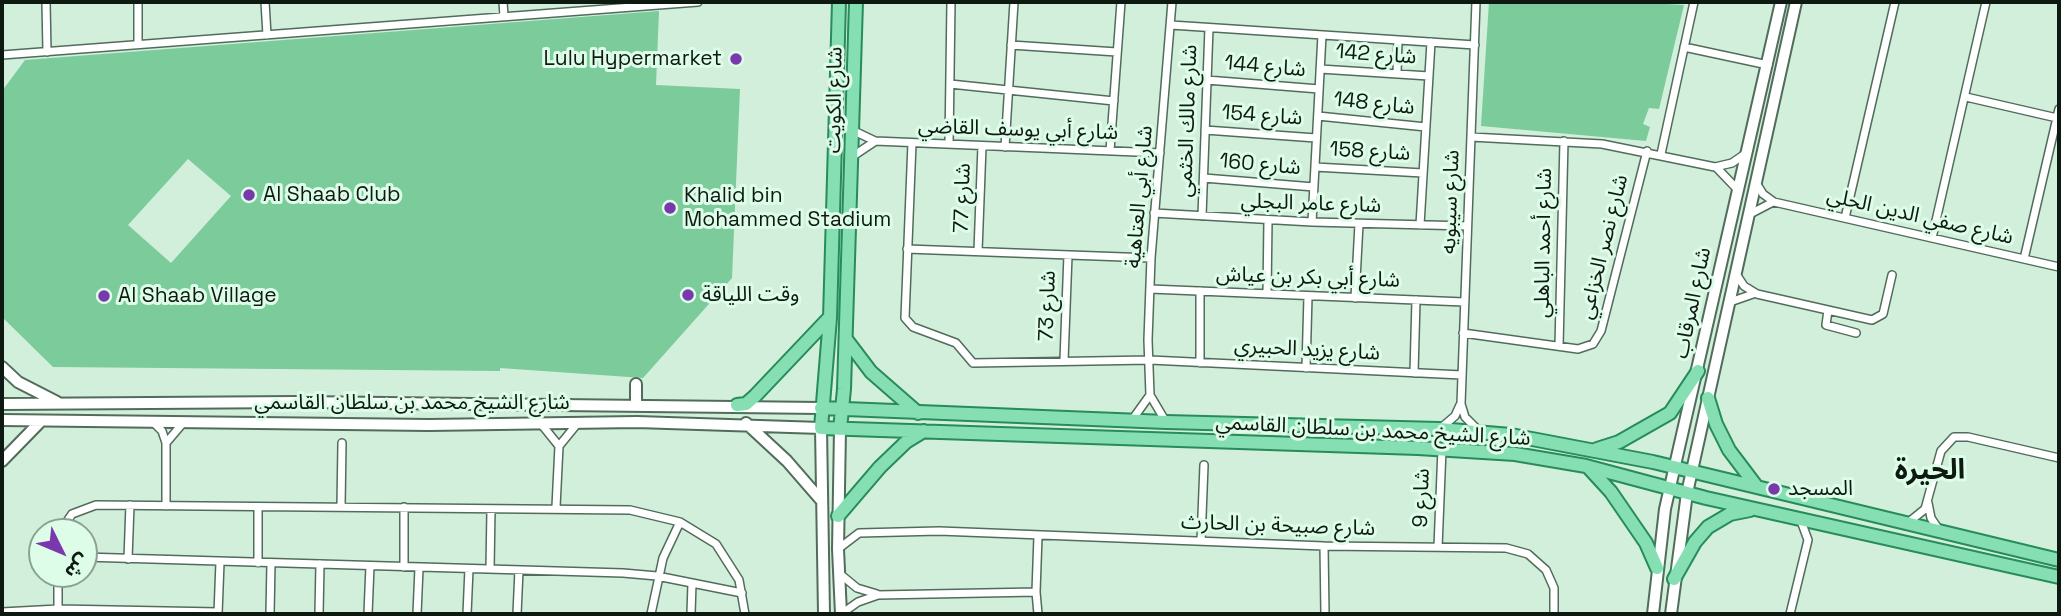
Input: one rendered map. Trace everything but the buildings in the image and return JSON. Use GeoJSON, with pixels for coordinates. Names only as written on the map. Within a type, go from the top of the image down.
{"type":"FeatureCollection","features":[{"type":"Feature","properties":{"kind":"main road","name":"شارع الكويت"},"geometry":{"type":"LineString","coordinates":[[840,429],[854,131],[856,2]]}},
{"type":"Feature","properties":{"kind":"main road","name":"شارع المرقاب"},"geometry":{"type":"LineString","coordinates":[[1653,614],[1657,568],[1671,488],[1781,2]]}},
{"type":"Feature","properties":{"kind":"main road","name":"شارع المرقاب"},"geometry":{"type":"LineString","coordinates":[[1671,614],[1687,493],[1796,2]]}},
{"type":"Feature","properties":{"kind":"main road","name":"شارع الكويت"},"geometry":{"type":"LineString","coordinates":[[821,428],[830,318],[837,5]]}},
{"type":"Feature","properties":{"kind":"main road"},"geometry":{"type":"LineString","coordinates":[[737,405],[746,404],[755,396],[830,318]]}},
{"type":"Feature","properties":{"kind":"main road"},"geometry":{"type":"LineString","coordinates":[[846,339],[881,382],[918,413]]}},
{"type":"Feature","properties":{"kind":"main road"},"geometry":{"type":"LineString","coordinates":[[2,367],[18,382],[60,403]]}},
{"type":"Feature","properties":{"kind":"main road"},"geometry":{"type":"LineString","coordinates":[[1593,450],[1619,442],[1670,413],[1698,371]]}},
{"type":"Feature","properties":{"kind":"main road"},"geometry":{"type":"LineString","coordinates":[[636,384],[636,404]]}},
{"type":"Feature","properties":{"kind":"main road"},"geometry":{"type":"LineString","coordinates":[[1708,398],[1716,424],[1729,450],[1758,487]]}},
{"type":"Feature","properties":{"kind":"main road","name":"شارع الشيخ محمد بن سلطان القاسمي"},"geometry":{"type":"LineString","coordinates":[[2,404],[737,405],[1480,432],[1593,450],[1676,468],[2059,560]]}},
{"type":"Feature","properties":{"kind":"main road","name":"شارع الشيخ محمد بن سلطان القاسمي"},"geometry":{"type":"LineString","coordinates":[[2,420],[154,423],[746,423],[840,429],[1441,449],[1515,454],[1586,466],[1755,509],[2059,577]]}},
{"type":"Feature","properties":{"kind":"main road"},"geometry":{"type":"LineString","coordinates":[[2,461],[41,421]]}},
{"type":"Feature","properties":{"kind":"main road"},"geometry":{"type":"LineString","coordinates":[[746,423],[787,461],[820,499]]}},
{"type":"Feature","properties":{"kind":"main road"},"geometry":{"type":"LineString","coordinates":[[821,428],[820,499],[824,614]]}},
{"type":"Feature","properties":{"kind":"main road"},"geometry":{"type":"LineString","coordinates":[[840,429],[838,549],[841,614]]}},
{"type":"Feature","properties":{"kind":"main road"},"geometry":{"type":"LineString","coordinates":[[838,516],[898,448],[924,431]]}},
{"type":"Feature","properties":{"kind":"main road"},"geometry":{"type":"LineString","coordinates":[[1586,466],[1611,492],[1650,549],[1657,568]]}},
{"type":"Feature","properties":{"kind":"main road"},"geometry":{"type":"LineString","coordinates":[[1674,579],[1695,542],[1708,527],[1730,514],[1755,509]]}},
{"type":"Feature","properties":{"kind":"street"},"geometry":{"type":"LineString","coordinates":[[46,2],[47,52]]}},
{"type":"Feature","properties":{"kind":"street"},"geometry":{"type":"LineString","coordinates":[[138,2],[138,44]]}},
{"type":"Feature","properties":{"kind":"street"},"geometry":{"type":"LineString","coordinates":[[265,2],[267,35]]}},
{"type":"Feature","properties":{"kind":"street"},"geometry":{"type":"LineString","coordinates":[[503,2],[504,16]]}},
{"type":"Feature","properties":{"kind":"street"},"geometry":{"type":"LineString","coordinates":[[2,55],[642,4],[698,2]]}},
{"type":"Feature","properties":{"kind":"street"},"geometry":{"type":"LineString","coordinates":[[949,145],[951,2]]}},
{"type":"Feature","properties":{"kind":"street"},"geometry":{"type":"LineString","coordinates":[[1005,147],[1014,2]]}},
{"type":"Feature","properties":{"kind":"street"},"geometry":{"type":"LineString","coordinates":[[1111,2],[1121,2],[1111,151]]}},
{"type":"Feature","properties":{"kind":"street","name":"شارع أبي العتاهية"},"geometry":{"type":"LineString","coordinates":[[1150,395],[1151,258],[1172,2]]}},
{"type":"Feature","properties":{"kind":"street","name":"شارع سيبويه"},"geometry":{"type":"LineString","coordinates":[[1461,404],[1476,2]]}},
{"type":"Feature","properties":{"kind":"street"},"geometry":{"type":"LineString","coordinates":[[1661,154],[1694,2]]}},
{"type":"Feature","properties":{"kind":"street"},"geometry":{"type":"LineString","coordinates":[[1845,218],[1895,2]]}},
{"type":"Feature","properties":{"kind":"street"},"geometry":{"type":"LineString","coordinates":[[1932,238],[1986,2]]}},
{"type":"Feature","properties":{"kind":"street"},"geometry":{"type":"LineString","coordinates":[[1171,25],[1475,45]]}},
{"type":"Feature","properties":{"kind":"street","name":"شارع مالك الخثمي"},"geometry":{"type":"LineString","coordinates":[[1202,216],[1209,28]]}},
{"type":"Feature","properties":{"kind":"street"},"geometry":{"type":"LineString","coordinates":[[1312,222],[1322,35]]}},
{"type":"Feature","properties":{"kind":"street"},"geometry":{"type":"LineString","coordinates":[[1397,74],[1398,40]]}},
{"type":"Feature","properties":{"kind":"street"},"geometry":{"type":"LineString","coordinates":[[1420,225],[1432,42]]}},
{"type":"Feature","properties":{"kind":"street"},"geometry":{"type":"LineString","coordinates":[[1011,45],[1117,52]]}},
{"type":"Feature","properties":{"kind":"street"},"geometry":{"type":"LineString","coordinates":[[1684,47],[1768,65]]}},
{"type":"Feature","properties":{"kind":"street","name":"شارع 142"},"geometry":{"type":"LineString","coordinates":[[1320,69],[1429,76]]}},
{"type":"Feature","properties":{"kind":"street","name":"شارع 144"},"geometry":{"type":"LineString","coordinates":[[1207,80],[1319,89]]}},
{"type":"Feature","properties":{"kind":"street"},"geometry":{"type":"LineString","coordinates":[[950,84],[1114,101]]}},
{"type":"Feature","properties":{"kind":"street"},"geometry":{"type":"LineString","coordinates":[[1966,97],[2057,118]]}},
{"type":"Feature","properties":{"kind":"street"},"geometry":{"type":"LineString","coordinates":[[2024,259],[2059,109]]}},
{"type":"Feature","properties":{"kind":"street","name":"شارع 148"},"geometry":{"type":"LineString","coordinates":[[1318,116],[1426,127]]}},
{"type":"Feature","properties":{"kind":"street","name":"شارع 154"},"geometry":{"type":"LineString","coordinates":[[1205,130],[1317,138]]}},
{"type":"Feature","properties":{"kind":"street","name":"شارع أبي يوسف القاضي"},"geometry":{"type":"LineString","coordinates":[[854,131],[875,141],[1160,153]]}},
{"type":"Feature","properties":{"kind":"street"},"geometry":{"type":"LineString","coordinates":[[1471,137],[1564,141],[1647,151],[1715,167],[1732,163],[1746,153]]}},
{"type":"Feature","properties":{"kind":"street"},"geometry":{"type":"LineString","coordinates":[[853,156],[875,141]]}},
{"type":"Feature","properties":{"kind":"street","name":"شارع أحمد الباهلي"},"geometry":{"type":"LineString","coordinates":[[1559,346],[1564,141]]}},
{"type":"Feature","properties":{"kind":"street"},"geometry":{"type":"LineString","coordinates":[[912,143],[907,249],[1151,258]]}},
{"type":"Feature","properties":{"kind":"street","name":"شارع 77"},"geometry":{"type":"LineString","coordinates":[[978,251],[982,146]]}},
{"type":"Feature","properties":{"kind":"street","name":"شارع نصر الخزاعي"},"geometry":{"type":"LineString","coordinates":[[1463,333],[1559,346],[1583,348],[1593,344],[1599,336],[1647,151]]}},
{"type":"Feature","properties":{"kind":"street","name":"شارع 158"},"geometry":{"type":"LineString","coordinates":[[1315,167],[1423,173]]}},
{"type":"Feature","properties":{"kind":"street"},"geometry":{"type":"LineString","coordinates":[[1715,167],[1738,190]]}},
{"type":"Feature","properties":{"kind":"street","name":"شارع 160"},"geometry":{"type":"LineString","coordinates":[[1204,178],[1314,187]]}},
{"type":"Feature","properties":{"kind":"street"},"geometry":{"type":"LineString","coordinates":[[1749,215],[1774,202],[1763,194],[1756,183]]}},
{"type":"Feature","properties":{"kind":"street","name":"شارع صفي الدين الحلي"},"geometry":{"type":"LineString","coordinates":[[1774,202],[2059,267]]}},
{"type":"Feature","properties":{"kind":"street","name":"شارع عامر البجلي"},"geometry":{"type":"LineString","coordinates":[[1154,213],[1359,224],[1467,226]]}},
{"type":"Feature","properties":{"kind":"street"},"geometry":{"type":"LineString","coordinates":[[1267,294],[1268,220]]}},
{"type":"Feature","properties":{"kind":"street"},"geometry":{"type":"LineString","coordinates":[[1355,298],[1359,224]]}},
{"type":"Feature","properties":{"kind":"street","name":"شارع يزيد الحبيري"},"geometry":{"type":"LineString","coordinates":[[907,249],[905,313],[910,324],[951,340],[968,359],[978,364],[1150,360],[1462,375]]}},
{"type":"Feature","properties":{"kind":"street","name":"شارع 73"},"geometry":{"type":"LineString","coordinates":[[1064,360],[1068,255]]}},
{"type":"Feature","properties":{"kind":"street"},"geometry":{"type":"LineString","coordinates":[[1736,274],[1744,286],[1757,294]]}},
{"type":"Feature","properties":{"kind":"street"},"geometry":{"type":"LineString","coordinates":[[1730,302],[1742,295],[1757,294],[1878,318],[1884,311],[1892,275]]}},
{"type":"Feature","properties":{"kind":"street","name":"شارع أبي بكر بن عياش"},"geometry":{"type":"LineString","coordinates":[[1150,289],[1464,302]]}},
{"type":"Feature","properties":{"kind":"street"},"geometry":{"type":"LineString","coordinates":[[1200,292],[1200,363]]}},
{"type":"Feature","properties":{"kind":"street"},"geometry":{"type":"LineString","coordinates":[[1306,368],[1308,296]]}},
{"type":"Feature","properties":{"kind":"street"},"geometry":{"type":"LineString","coordinates":[[1414,373],[1416,300]]}},
{"type":"Feature","properties":{"kind":"street"},"geometry":{"type":"LineString","coordinates":[[1828,310],[1828,326],[1856,333]]}},
{"type":"Feature","properties":{"kind":"street"},"geometry":{"type":"LineString","coordinates":[[1131,421],[1150,395],[1166,422]]}},
{"type":"Feature","properties":{"kind":"street"},"geometry":{"type":"LineString","coordinates":[[1439,429],[1450,422],[1461,404]]}},
{"type":"Feature","properties":{"kind":"street"},"geometry":{"type":"LineString","coordinates":[[1461,404],[1465,418],[1480,432]]}},
{"type":"Feature","properties":{"kind":"street"},"geometry":{"type":"LineString","coordinates":[[556,507],[559,446],[579,422]]}},
{"type":"Feature","properties":{"kind":"street"},"geometry":{"type":"LineString","coordinates":[[154,423],[162,431],[166,443],[166,506]]}},
{"type":"Feature","properties":{"kind":"street"},"geometry":{"type":"LineString","coordinates":[[166,443],[183,423]]}},
{"type":"Feature","properties":{"kind":"street"},"geometry":{"type":"LineString","coordinates":[[540,423],[559,446]]}},
{"type":"Feature","properties":{"kind":"street"},"geometry":{"type":"LineString","coordinates":[[1907,523],[1920,515],[1928,503],[1941,451],[1948,440],[1961,435],[2059,458]]}},
{"type":"Feature","properties":{"kind":"street"},"geometry":{"type":"LineString","coordinates":[[341,506],[342,443]]}},
{"type":"Feature","properties":{"kind":"street","name":"شارع 9"},"geometry":{"type":"LineString","coordinates":[[1438,547],[1441,449]]}},
{"type":"Feature","properties":{"kind":"street"},"geometry":{"type":"LineString","coordinates":[[1201,541],[1204,464]]}},
{"type":"Feature","properties":{"kind":"street"},"geometry":{"type":"LineString","coordinates":[[1928,503],[1931,518],[1939,531]]}},
{"type":"Feature","properties":{"kind":"street"},"geometry":{"type":"LineString","coordinates":[[128,559],[130,505]]}},
{"type":"Feature","properties":{"kind":"street"},"geometry":{"type":"LineString","coordinates":[[67,518],[83,507],[130,505],[491,509],[556,507],[629,510],[680,522],[716,544],[733,566],[742,593],[745,614]]}},
{"type":"Feature","properties":{"kind":"street"},"geometry":{"type":"LineString","coordinates":[[258,507],[258,563]]}},
{"type":"Feature","properties":{"kind":"street"},"geometry":{"type":"LineString","coordinates":[[404,507],[404,567]]}},
{"type":"Feature","properties":{"kind":"street"},"geometry":{"type":"LineString","coordinates":[[490,569],[491,509]]}},
{"type":"Feature","properties":{"kind":"street"},"geometry":{"type":"LineString","coordinates":[[1790,614],[1808,540],[1800,519]]}},
{"type":"Feature","properties":{"kind":"street"},"geometry":{"type":"LineString","coordinates":[[651,614],[657,576],[680,522]]}},
{"type":"Feature","properties":{"kind":"street"},"geometry":{"type":"LineString","coordinates":[[1808,540],[1825,525]]}},
{"type":"Feature","properties":{"kind":"street","name":"شارع صبيحة بن الحارث"},"geometry":{"type":"LineString","coordinates":[[838,549],[850,537],[865,532],[1518,550],[1538,561],[1551,580],[1555,597],[1554,614]]}},
{"type":"Feature","properties":{"kind":"street"},"geometry":{"type":"LineString","coordinates":[[1038,536],[1038,614]]}},
{"type":"Feature","properties":{"kind":"street"},"geometry":{"type":"LineString","coordinates":[[1324,546],[1325,614]]}},
{"type":"Feature","properties":{"kind":"street"},"geometry":{"type":"LineString","coordinates":[[98,558],[657,576],[742,593]]}},
{"type":"Feature","properties":{"kind":"street"},"geometry":{"type":"LineString","coordinates":[[3,611],[218,613],[220,562]]}},
{"type":"Feature","properties":{"kind":"street"},"geometry":{"type":"LineString","coordinates":[[270,614],[271,563]]}},
{"type":"Feature","properties":{"kind":"street"},"geometry":{"type":"LineString","coordinates":[[319,614],[320,564]]}},
{"type":"Feature","properties":{"kind":"street"},"geometry":{"type":"LineString","coordinates":[[369,614],[370,566]]}},
{"type":"Feature","properties":{"kind":"street"},"geometry":{"type":"LineString","coordinates":[[417,614],[419,568]]}},
{"type":"Feature","properties":{"kind":"street"},"geometry":{"type":"LineString","coordinates":[[467,614],[469,569]]}},
{"type":"Feature","properties":{"kind":"street"},"geometry":{"type":"LineString","coordinates":[[517,614],[519,570]]}},
{"type":"Feature","properties":{"kind":"street"},"geometry":{"type":"LineString","coordinates":[[839,573],[857,588],[878,595]]}},
{"type":"Feature","properties":{"kind":"street"},"geometry":{"type":"LineString","coordinates":[[691,614],[692,583]]}},
{"type":"Feature","properties":{"kind":"street"},"geometry":{"type":"LineString","coordinates":[[58,588],[58,612]]}},
{"type":"Feature","properties":{"kind":"street"},"geometry":{"type":"LineString","coordinates":[[841,614],[858,602],[878,595],[1036,592]]}},
{"type":"Feature","properties":{"kind":"green space"},"geometry":{"type":"Polygon","coordinates":[[[1489,2],[1630,2],[1684,5],[1659,109],[1649,108],[1643,124],[1650,127],[1646,141],[1481,126],[1489,2]]]}},
{"type":"Feature","properties":{"kind":"green space"},"geometry":{"type":"Polygon","coordinates":[[[659,11],[656,85],[740,89],[732,278],[643,378],[500,368],[500,371],[53,367],[2,317],[2,91],[25,60],[659,11]],[[188,159],[128,225],[171,263],[231,196],[188,159]]]}},
{"type":"Feature","properties":{"kind":"place","name":"Lulu Hypermarket"},"geometry":{"type":"Point","coordinates":[736,59]}},
{"type":"Feature","properties":{"kind":"place","name":"Al Shaab Club"},"geometry":{"type":"Point","coordinates":[249,195]}},
{"type":"Feature","properties":{"kind":"place","name":"Khalid bin Mohammed Stadium"},"geometry":{"type":"Point","coordinates":[670,208]}},
{"type":"Feature","properties":{"kind":"place","name":"وقت اللياقة"},"geometry":{"type":"Point","coordinates":[688,295]}},
{"type":"Feature","properties":{"kind":"place","name":"Al Shaab Village"},"geometry":{"type":"Point","coordinates":[104,296]}},
{"type":"Feature","properties":{"kind":"place","name":"المسجد"},"geometry":{"type":"Point","coordinates":[1774,489]}},
{"type":"Feature","properties":{"kind":"district","name":"الحيرة"},"geometry":{"type":"Point","coordinates":[1930,471]}}]}
